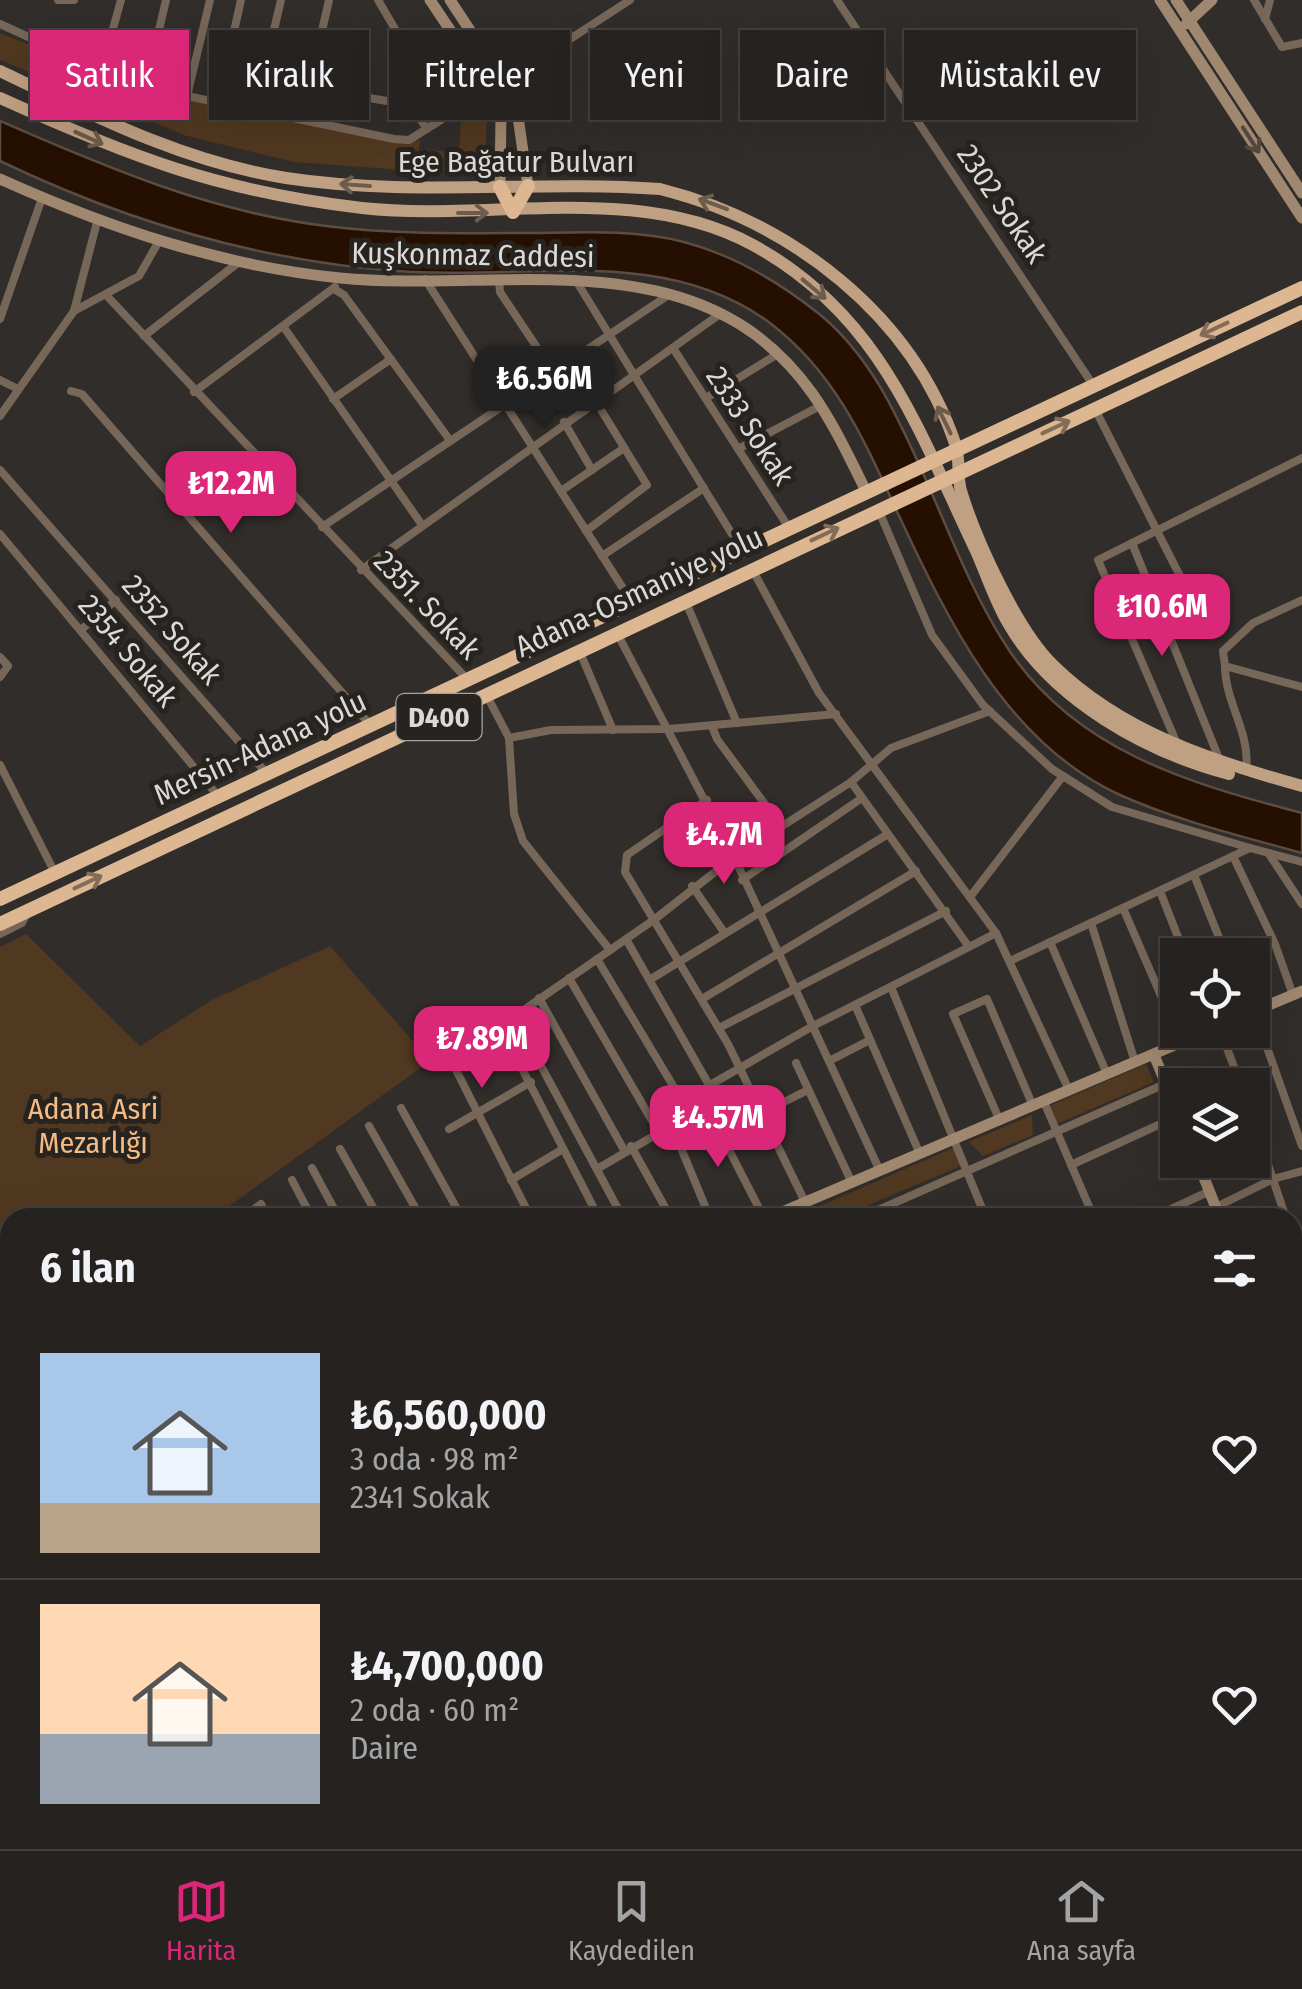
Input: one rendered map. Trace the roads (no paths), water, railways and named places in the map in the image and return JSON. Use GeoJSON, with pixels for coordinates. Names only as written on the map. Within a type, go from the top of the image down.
{"type":"FeatureCollection","features":[{"type":"Feature","properties":{"kind":"highway"},"geometry":{"type":"LineString","coordinates":[[514,212],[528,186]]}},
{"type":"Feature","properties":{"kind":"highway"},"geometry":{"type":"LineString","coordinates":[[500,187],[514,212]]}},
{"type":"Feature","properties":{"kind":"highway","name":"D400"},"geometry":{"type":"LineString","coordinates":[[867,492],[1302,288]]}},
{"type":"Feature","properties":{"kind":"highway","name":"Adana-Osmaniye yolu"},"geometry":{"type":"LineString","coordinates":[[0,924],[878,509],[1301,316]]}},
{"type":"Feature","properties":{"kind":"highway","name":"Mersin-Adana yolu"},"geometry":{"type":"LineString","coordinates":[[0,898],[269,776],[867,492]]}},
{"type":"Feature","properties":{"kind":"main road","name":"Ege Bağatur Bulvarı"},"geometry":{"type":"LineString","coordinates":[[0,71],[131,133],[205,159],[282,177],[356,186],[660,189],[708,201],[758,223],[805,253],[891,330],[918,370],[957,450],[960,489],[1008,598],[1051,663],[1091,698],[1180,752],[1302,790]]}},
{"type":"Feature","properties":{"kind":"main road","name":"Ege Bağatur Bulvarı"},"geometry":{"type":"LineString","coordinates":[[0,98],[119,152],[194,178],[257,193],[366,208],[514,212],[614,209],[664,214],[753,246],[842,313],[882,359],[1008,624],[1039,664],[1110,722],[1180,752],[1302,790]]}},
{"type":"Feature","properties":{"kind":"street"},"geometry":{"type":"LineString","coordinates":[[58,0],[74,0]]}},
{"type":"Feature","properties":{"kind":"street"},"geometry":{"type":"LineString","coordinates":[[121,0],[111,36],[133,46],[155,47],[166,0]]}},
{"type":"Feature","properties":{"kind":"street"},"geometry":{"type":"LineString","coordinates":[[189,92],[210,0]]}},
{"type":"Feature","properties":{"kind":"street"},"geometry":{"type":"LineString","coordinates":[[234,30],[241,0]]}},
{"type":"Feature","properties":{"kind":"street"},"geometry":{"type":"LineString","coordinates":[[275,30],[281,0]]}},
{"type":"Feature","properties":{"kind":"street"},"geometry":{"type":"LineString","coordinates":[[322,30],[328,0]]}},
{"type":"Feature","properties":{"kind":"street"},"geometry":{"type":"LineString","coordinates":[[378,0],[396,30]]}},
{"type":"Feature","properties":{"kind":"street"},"geometry":{"type":"LineString","coordinates":[[430,0],[450,30]]}},
{"type":"Feature","properties":{"kind":"street"},"geometry":{"type":"LineString","coordinates":[[450,0],[470,30]]}},
{"type":"Feature","properties":{"kind":"street","name":"2302 Sokak"},"geometry":{"type":"LineString","coordinates":[[837,0],[1093,385]]}},
{"type":"Feature","properties":{"kind":"street"},"geometry":{"type":"LineString","coordinates":[[1160,0],[1302,218]]}},
{"type":"Feature","properties":{"kind":"street"},"geometry":{"type":"LineString","coordinates":[[1170,16],[1185,7],[1212,0]]}},
{"type":"Feature","properties":{"kind":"street"},"geometry":{"type":"LineString","coordinates":[[1254,0],[1282,47],[1302,44]]}},
{"type":"Feature","properties":{"kind":"street"},"geometry":{"type":"LineString","coordinates":[[1265,19],[1270,0]]}},
{"type":"Feature","properties":{"kind":"street"},"geometry":{"type":"LineString","coordinates":[[570,39],[627,1]]}},
{"type":"Feature","properties":{"kind":"street"},"geometry":{"type":"LineString","coordinates":[[1180,31],[1185,7]]}},
{"type":"Feature","properties":{"kind":"street"},"geometry":{"type":"LineString","coordinates":[[1185,7],[1302,193]]}},
{"type":"Feature","properties":{"kind":"street"},"geometry":{"type":"LineString","coordinates":[[0,24],[30,38]]}},
{"type":"Feature","properties":{"kind":"street"},"geometry":{"type":"LineString","coordinates":[[301,120],[408,140],[440,120]]}},
{"type":"Feature","properties":{"kind":"street"},"geometry":{"type":"LineString","coordinates":[[420,120],[426,129]]}},
{"type":"Feature","properties":{"kind":"street"},"geometry":{"type":"LineString","coordinates":[[500,187],[501,120]]}},
{"type":"Feature","properties":{"kind":"street"},"geometry":{"type":"LineString","coordinates":[[518,120],[528,186]]}},
{"type":"Feature","properties":{"kind":"street","name":"Kuşkonmaz Caddesi"},"geometry":{"type":"LineString","coordinates":[[0,179],[159,241],[336,283],[575,278],[670,294],[720,314],[776,355],[820,406],[867,492]]}},
{"type":"Feature","properties":{"kind":"street"},"geometry":{"type":"LineString","coordinates":[[0,319],[42,198]]}},
{"type":"Feature","properties":{"kind":"street"},"geometry":{"type":"LineString","coordinates":[[0,416],[74,311],[98,218]]}},
{"type":"Feature","properties":{"kind":"street"},"geometry":{"type":"LineString","coordinates":[[74,311],[139,276],[159,241]]}},
{"type":"Feature","properties":{"kind":"street"},"geometry":{"type":"LineString","coordinates":[[144,336],[239,262]]}},
{"type":"Feature","properties":{"kind":"street"},"geometry":{"type":"LineString","coordinates":[[575,278],[743,552]]}},
{"type":"Feature","properties":{"kind":"street"},"geometry":{"type":"LineString","coordinates":[[424,279],[633,604]]}},
{"type":"Feature","properties":{"kind":"street"},"geometry":{"type":"LineString","coordinates":[[498,279],[500,292],[554,372]]}},
{"type":"Feature","properties":{"kind":"street"},"geometry":{"type":"LineString","coordinates":[[194,392],[336,283],[449,439]]}},
{"type":"Feature","properties":{"kind":"street"},"geometry":{"type":"LineString","coordinates":[[322,527],[387,479],[670,294]]}},
{"type":"Feature","properties":{"kind":"street","name":"2351. Sokak"},"geometry":{"type":"LineString","coordinates":[[107,296],[470,681]]}},
{"type":"Feature","properties":{"kind":"street"},"geometry":{"type":"LineString","coordinates":[[362,570],[531,445],[720,314]]}},
{"type":"Feature","properties":{"kind":"street"},"geometry":{"type":"LineString","coordinates":[[284,326],[422,525]]}},
{"type":"Feature","properties":{"kind":"street","name":"2333 Sokak"},"geometry":{"type":"LineString","coordinates":[[673,348],[788,528]]}},
{"type":"Feature","properties":{"kind":"street"},"geometry":{"type":"LineString","coordinates":[[706,398],[776,355]]}},
{"type":"Feature","properties":{"kind":"street"},"geometry":{"type":"LineString","coordinates":[[333,400],[391,359]]}},
{"type":"Feature","properties":{"kind":"street"},"geometry":{"type":"LineString","coordinates":[[0,380],[18,389]]}},
{"type":"Feature","properties":{"kind":"street"},"geometry":{"type":"LineString","coordinates":[[71,391],[82,394],[372,727]]}},
{"type":"Feature","properties":{"kind":"street"},"geometry":{"type":"LineString","coordinates":[[586,531],[648,486],[595,400]]}},
{"type":"Feature","properties":{"kind":"street"},"geometry":{"type":"LineString","coordinates":[[738,449],[820,406]]}},
{"type":"Feature","properties":{"kind":"street"},"geometry":{"type":"LineString","coordinates":[[1096,408],[1209,633]]}},
{"type":"Feature","properties":{"kind":"street"},"geometry":{"type":"LineString","coordinates":[[564,422],[592,470]]}},
{"type":"Feature","properties":{"kind":"street"},"geometry":{"type":"LineString","coordinates":[[560,491],[624,448]]}},
{"type":"Feature","properties":{"kind":"street"},"geometry":{"type":"LineString","coordinates":[[1180,752],[1098,560],[1302,458]]}},
{"type":"Feature","properties":{"kind":"street","name":"2352 Sokak"},"geometry":{"type":"LineString","coordinates":[[0,470],[269,776]]}},
{"type":"Feature","properties":{"kind":"street"},"geometry":{"type":"LineString","coordinates":[[602,556],[704,488]]}},
{"type":"Feature","properties":{"kind":"street"},"geometry":{"type":"LineString","coordinates":[[878,509],[932,635],[990,711],[1063,776],[1112,806],[1302,862]]}},
{"type":"Feature","properties":{"kind":"street","name":"2354 Sokak"},"geometry":{"type":"LineString","coordinates":[[0,534],[4,546],[82,629],[220,798]]}},
{"type":"Feature","properties":{"kind":"street"},"geometry":{"type":"LineString","coordinates":[[1132,543],[1220,763]]}},
{"type":"Feature","properties":{"kind":"street"},"geometry":{"type":"LineString","coordinates":[[752,568],[820,693],[996,933],[1069,1090]]}},
{"type":"Feature","properties":{"kind":"street"},"geometry":{"type":"LineString","coordinates":[[82,629],[116,600]]}},
{"type":"Feature","properties":{"kind":"street"},"geometry":{"type":"LineString","coordinates":[[685,600],[738,724]]}},
{"type":"Feature","properties":{"kind":"street"},"geometry":{"type":"LineString","coordinates":[[1246,770],[1248,751],[1225,682],[1223,650],[1253,623],[1302,600]]}},
{"type":"Feature","properties":{"kind":"street"},"geometry":{"type":"LineString","coordinates":[[617,632],[707,800],[880,1171]]}},
{"type":"Feature","properties":{"kind":"street"},"geometry":{"type":"LineString","coordinates":[[579,650],[613,730]]}},
{"type":"Feature","properties":{"kind":"street"},"geometry":{"type":"LineString","coordinates":[[0,657],[8,666],[0,677]]}},
{"type":"Feature","properties":{"kind":"street"},"geometry":{"type":"LineString","coordinates":[[1225,666],[1302,687]]}},
{"type":"Feature","properties":{"kind":"street"},"geometry":{"type":"LineString","coordinates":[[486,694],[509,738],[514,814],[523,841],[610,950]]}},
{"type":"Feature","properties":{"kind":"street"},"geometry":{"type":"LineString","coordinates":[[526,1208],[478,1116],[455,1060],[460,1051],[626,939],[692,886],[851,782],[903,742],[990,711]]}},
{"type":"Feature","properties":{"kind":"street"},"geometry":{"type":"LineString","coordinates":[[509,738],[551,730],[669,729],[836,714]]}},
{"type":"Feature","properties":{"kind":"street"},"geometry":{"type":"LineString","coordinates":[[712,726],[716,739],[782,826]]}},
{"type":"Feature","properties":{"kind":"street"},"geometry":{"type":"LineString","coordinates":[[0,765],[55,873]]}},
{"type":"Feature","properties":{"kind":"street"},"geometry":{"type":"LineString","coordinates":[[970,897],[1063,776]]}},
{"type":"Feature","properties":{"kind":"street"},"geometry":{"type":"LineString","coordinates":[[851,782],[969,947]]}},
{"type":"Feature","properties":{"kind":"street"},"geometry":{"type":"LineString","coordinates":[[742,880],[862,798]]}},
{"type":"Feature","properties":{"kind":"street"},"geometry":{"type":"LineString","coordinates":[[707,800],[626,855],[625,872],[719,1028],[805,1202]]}},
{"type":"Feature","properties":{"kind":"street"},"geometry":{"type":"LineString","coordinates":[[651,979],[888,834]]}},
{"type":"Feature","properties":{"kind":"street"},"geometry":{"type":"LineString","coordinates":[[1010,960],[1250,848]]}},
{"type":"Feature","properties":{"kind":"street"},"geometry":{"type":"LineString","coordinates":[[1268,853],[1302,904]]}},
{"type":"Feature","properties":{"kind":"street"},"geometry":{"type":"LineString","coordinates":[[1233,856],[1299,993],[1270,1004]]}},
{"type":"Feature","properties":{"kind":"street"},"geometry":{"type":"LineString","coordinates":[[702,998],[916,871]]}},
{"type":"Feature","properties":{"kind":"street"},"geometry":{"type":"LineString","coordinates":[[1194,875],[1219,938]]}},
{"type":"Feature","properties":{"kind":"street"},"geometry":{"type":"LineString","coordinates":[[692,886],[724,932]]}},
{"type":"Feature","properties":{"kind":"street"},"geometry":{"type":"LineString","coordinates":[[1160,891],[1178,938]]}},
{"type":"Feature","properties":{"kind":"street"},"geometry":{"type":"LineString","coordinates":[[1123,908],[1160,993]]}},
{"type":"Feature","properties":{"kind":"street"},"geometry":{"type":"LineString","coordinates":[[0,934],[22,923],[29,910]]}},
{"type":"Feature","properties":{"kind":"street"},"geometry":{"type":"LineString","coordinates":[[719,1028],[946,911]]}},
{"type":"Feature","properties":{"kind":"street"},"geometry":{"type":"LineString","coordinates":[[1091,923],[1135,1062]]}},
{"type":"Feature","properties":{"kind":"street"},"geometry":{"type":"LineString","coordinates":[[710,1085],[813,1026],[996,933]]}},
{"type":"Feature","properties":{"kind":"street"},"geometry":{"type":"LineString","coordinates":[[596,1168],[717,1098],[626,939]]}},
{"type":"Feature","properties":{"kind":"street"},"geometry":{"type":"LineString","coordinates":[[1050,942],[1107,1074]]}},
{"type":"Feature","properties":{"kind":"street"},"geometry":{"type":"LineString","coordinates":[[597,959],[690,1114]]}},
{"type":"Feature","properties":{"kind":"street"},"geometry":{"type":"LineString","coordinates":[[569,978],[658,1131]]}},
{"type":"Feature","properties":{"kind":"street"},"geometry":{"type":"LineString","coordinates":[[891,987],[982,1208]]}},
{"type":"Feature","properties":{"kind":"street"},"geometry":{"type":"LineString","coordinates":[[539,998],[665,1208]]}},
{"type":"Feature","properties":{"kind":"street"},"geometry":{"type":"LineString","coordinates":[[1000,1121],[953,1014],[987,999],[1056,1130],[1090,1208]]}},
{"type":"Feature","properties":{"kind":"street"},"geometry":{"type":"LineString","coordinates":[[855,1005],[920,1154]]}},
{"type":"Feature","properties":{"kind":"street"},"geometry":{"type":"LineString","coordinates":[[514,1014],[618,1208]]}},
{"type":"Feature","properties":{"kind":"street"},"geometry":{"type":"LineString","coordinates":[[499,1024],[595,1208]]}},
{"type":"Feature","properties":{"kind":"street"},"geometry":{"type":"LineString","coordinates":[[829,1061],[870,1040]]}},
{"type":"Feature","properties":{"kind":"street"},"geometry":{"type":"LineString","coordinates":[[792,1208],[1169,1048]]}},
{"type":"Feature","properties":{"kind":"street"},"geometry":{"type":"LineString","coordinates":[[1266,1048],[1302,1146]]}},
{"type":"Feature","properties":{"kind":"street"},"geometry":{"type":"LineString","coordinates":[[1154,1055],[1160,1070]]}},
{"type":"Feature","properties":{"kind":"street"},"geometry":{"type":"LineString","coordinates":[[796,1064],[852,1182]]}},
{"type":"Feature","properties":{"kind":"street"},"geometry":{"type":"LineString","coordinates":[[448,1129],[478,1116],[531,1082]]}},
{"type":"Feature","properties":{"kind":"street"},"geometry":{"type":"LineString","coordinates":[[883,1208],[1160,1087]]}},
{"type":"Feature","properties":{"kind":"street"},"geometry":{"type":"LineString","coordinates":[[762,1113],[808,1090]]}},
{"type":"Feature","properties":{"kind":"street"},"geometry":{"type":"LineString","coordinates":[[706,1105],[767,1208]]}},
{"type":"Feature","properties":{"kind":"street"},"geometry":{"type":"LineString","coordinates":[[401,1108],[456,1208]]}},
{"type":"Feature","properties":{"kind":"street"},"geometry":{"type":"LineString","coordinates":[[1071,1165],[1160,1123]]}},
{"type":"Feature","properties":{"kind":"street"},"geometry":{"type":"LineString","coordinates":[[671,1124],[706,1208]]}},
{"type":"Feature","properties":{"kind":"street"},"geometry":{"type":"LineString","coordinates":[[369,1126],[415,1208]]}},
{"type":"Feature","properties":{"kind":"street"},"geometry":{"type":"LineString","coordinates":[[340,1148],[373,1208]]}},
{"type":"Feature","properties":{"kind":"street"},"geometry":{"type":"LineString","coordinates":[[511,1180],[563,1150]]}},
{"type":"Feature","properties":{"kind":"street"},"geometry":{"type":"LineString","coordinates":[[312,1168],[334,1208]]}},
{"type":"Feature","properties":{"kind":"street"},"geometry":{"type":"LineString","coordinates":[[1270,1170],[1283,1208]]}},
{"type":"Feature","properties":{"kind":"street"},"geometry":{"type":"LineString","coordinates":[[1225,1208],[1273,1179],[1302,1171]]}},
{"type":"Feature","properties":{"kind":"street"},"geometry":{"type":"LineString","coordinates":[[1205,1178],[1216,1208]]}},
{"type":"Feature","properties":{"kind":"street"},"geometry":{"type":"LineString","coordinates":[[292,1180],[307,1208]]}},
{"type":"Feature","properties":{"kind":"street"},"geometry":{"type":"LineString","coordinates":[[1173,1208],[1210,1191]]}},
{"type":"Feature","properties":{"kind":"park label","name":"Adana Asri Mezarlığı"},"geometry":{"type":"Point","coordinates":[93,1126]}}]}
